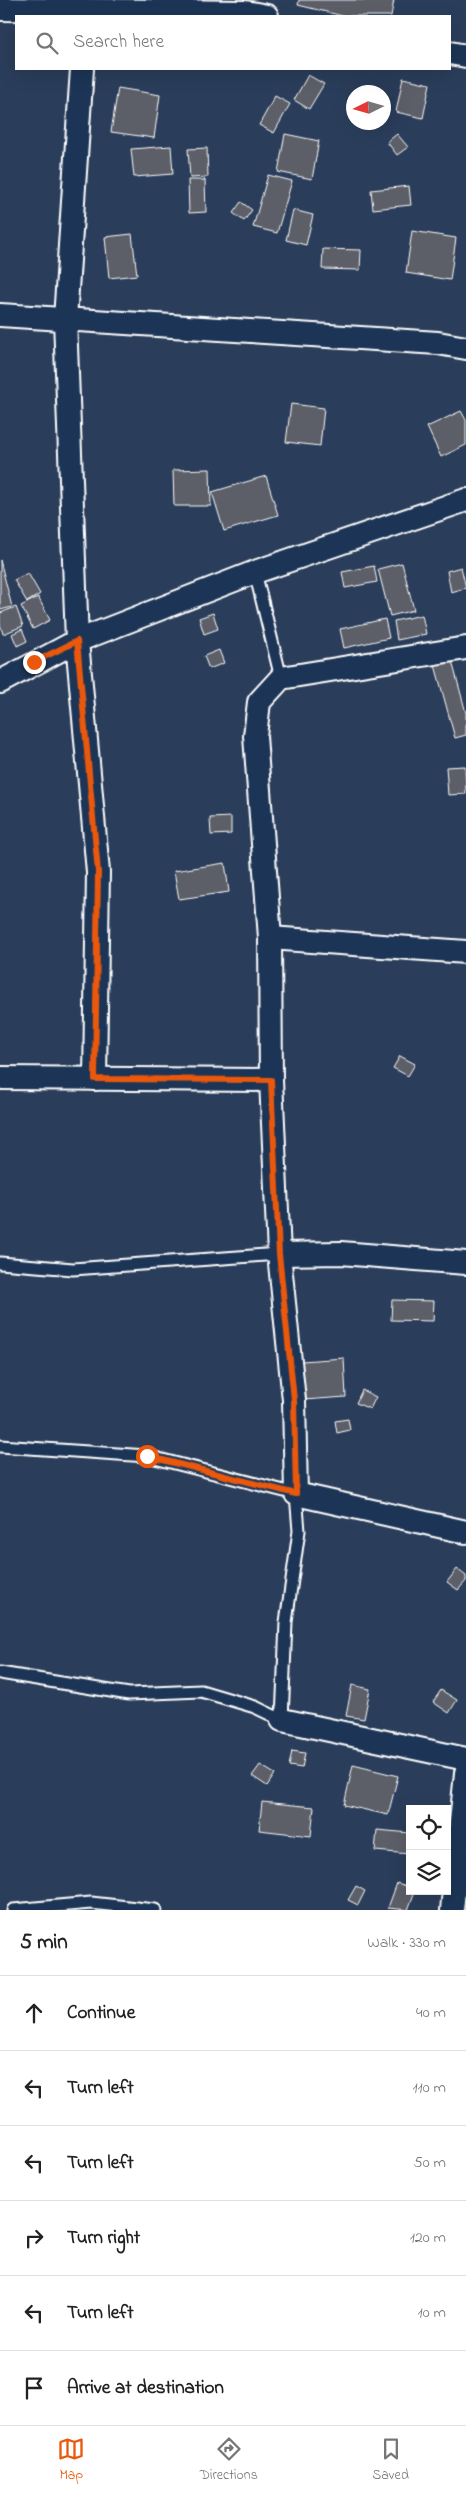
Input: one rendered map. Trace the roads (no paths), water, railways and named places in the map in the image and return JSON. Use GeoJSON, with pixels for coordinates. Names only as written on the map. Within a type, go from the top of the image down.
{"type":"FeatureCollection","features":[{"type":"Feature","properties":{"kind":"street"},"geometry":{"type":"LineString","coordinates":[[0,9],[86,12],[245,6],[265,15]]}},
{"type":"Feature","properties":{"kind":"street"},"geometry":{"type":"LineString","coordinates":[[451,53],[466,56]]}},
{"type":"Feature","properties":{"kind":"street"},"geometry":{"type":"LineString","coordinates":[[82,70],[65,319],[77,641],[98,872],[95,1079]]}},
{"type":"Feature","properties":{"kind":"street"},"geometry":{"type":"LineString","coordinates":[[0,315],[438,343],[466,348]]}},
{"type":"Feature","properties":{"kind":"street"},"geometry":{"type":"LineString","coordinates":[[0,682],[77,641],[256,572],[466,500]]}},
{"type":"Feature","properties":{"kind":"street"},"geometry":{"type":"LineString","coordinates":[[466,648],[280,678],[259,702],[254,736],[270,938],[271,1080],[279,1254],[294,1400],[296,1494],[466,1532]]}},
{"type":"Feature","properties":{"kind":"street"},"geometry":{"type":"LineString","coordinates":[[270,938],[466,952]]}},
{"type":"Feature","properties":{"kind":"street"},"geometry":{"type":"LineString","coordinates":[[0,1078],[271,1080]]}},
{"type":"Feature","properties":{"kind":"street"},"geometry":{"type":"LineString","coordinates":[[279,1254],[340,1253],[466,1263]]}},
{"type":"Feature","properties":{"kind":"street"},"geometry":{"type":"LineString","coordinates":[[282,1720],[466,1759]]}},
{"type":"Feature","properties":{"kind":"street"},"geometry":{"type":"LineString","coordinates":[[452,1910],[466,1773]]}},
{"type":"Feature","properties":{"kind":"lane"},"geometry":{"type":"LineString","coordinates":[[256,572],[280,678]]}},
{"type":"Feature","properties":{"kind":"lane"},"geometry":{"type":"LineString","coordinates":[[0,1263],[73,1269],[279,1254]]}},
{"type":"Feature","properties":{"kind":"lane"},"geometry":{"type":"LineString","coordinates":[[0,1446],[147,1456],[296,1494],[299,1531],[286,1622],[282,1720],[255,1707],[201,1691],[129,1694],[0,1673]]}},
{"type":"Feature","properties":{"kind":"lane"},"geometry":{"type":"LineString","coordinates":[[13,1910],[91,1903],[155,1910]]}}]}
